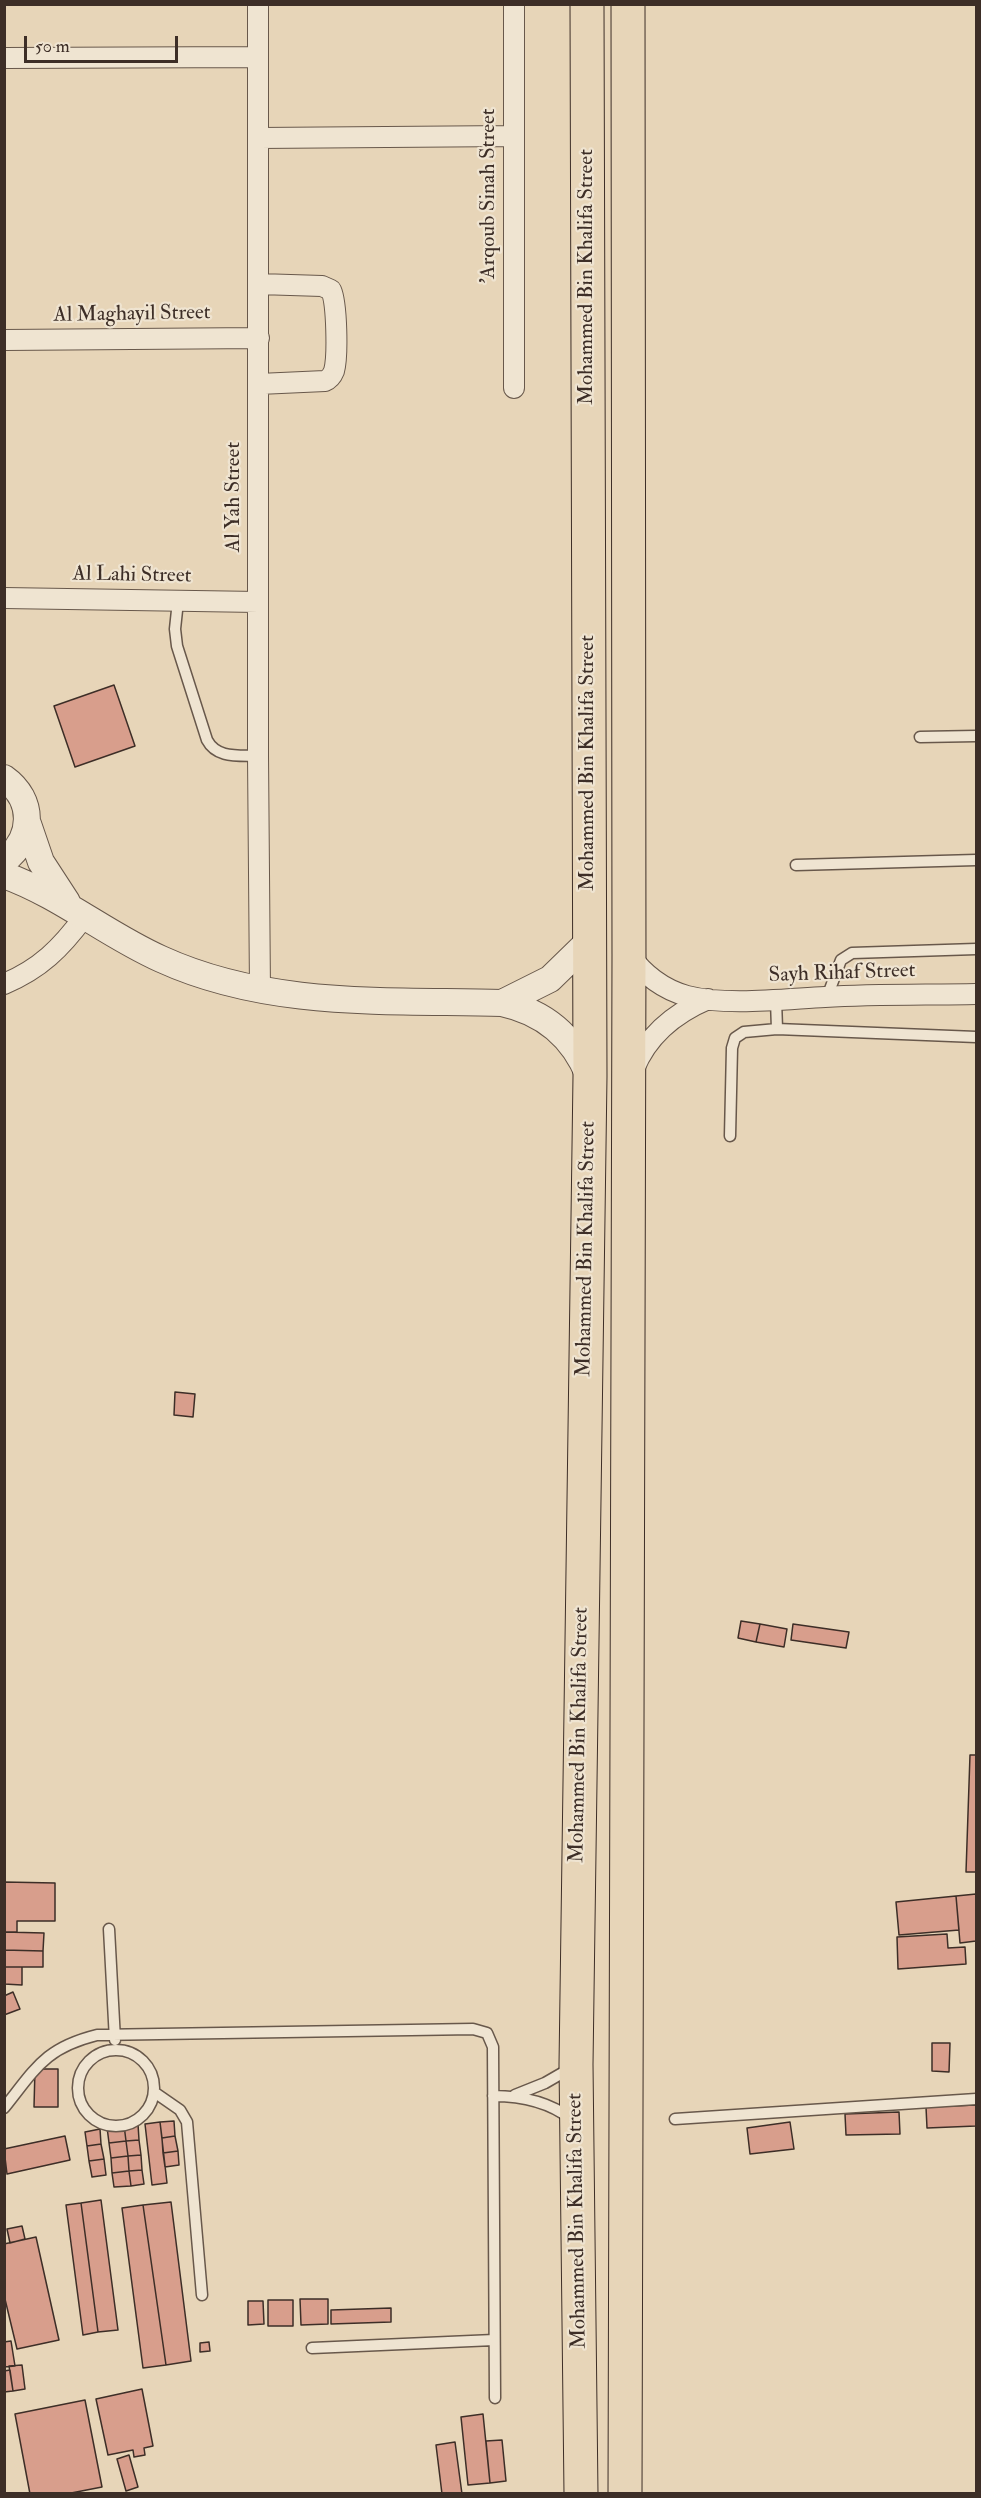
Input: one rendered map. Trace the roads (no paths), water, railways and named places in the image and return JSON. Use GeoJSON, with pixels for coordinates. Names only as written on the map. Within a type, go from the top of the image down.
{"type":"FeatureCollection","features":[{"type":"Feature","properties":{"kind":"highway","name":"Mohammed Bin Khalifa Street"},"geometry":{"type":"LineString","coordinates":[[581,2493],[576,2064],[590,1076],[587,4]]}},
{"type":"Feature","properties":{"kind":"highway","name":"Mohammed Bin Khalifa Street"},"geometry":{"type":"LineString","coordinates":[[625,2493],[629,954],[628,4]]}},
{"type":"Feature","properties":{"kind":"street","name":"Al Yah Street"},"geometry":{"type":"LineString","coordinates":[[258,4],[260,990]]}},
{"type":"Feature","properties":{"kind":"street","name":"'Arqoub Sinah Street"},"geometry":{"type":"LineString","coordinates":[[514,4],[514,388]]}},
{"type":"Feature","properties":{"kind":"street"},"geometry":{"type":"LineString","coordinates":[[4,58],[258,57]]}},
{"type":"Feature","properties":{"kind":"street"},"geometry":{"type":"LineString","coordinates":[[259,138],[513,136]]}},
{"type":"Feature","properties":{"kind":"street"},"geometry":{"type":"LineString","coordinates":[[259,284],[322,286],[331,290],[335,302],[335,368],[330,378],[325,381],[259,384]]}},
{"type":"Feature","properties":{"kind":"street","name":"Al Maghayil Street"},"geometry":{"type":"LineString","coordinates":[[4,340],[259,338]]}},
{"type":"Feature","properties":{"kind":"street","name":"Al Lahi Street"},"geometry":{"type":"LineString","coordinates":[[4,598],[258,602]]}},
{"type":"Feature","properties":{"kind":"street"},"geometry":{"type":"LineString","coordinates":[[4,778],[16,787],[23,799],[28,824],[41,862],[57,888],[79,914]]}},
{"type":"Feature","properties":{"kind":"street"},"geometry":{"type":"LineString","coordinates":[[4,861],[20,846],[28,824]]}},
{"type":"Feature","properties":{"kind":"street"},"geometry":{"type":"LineString","coordinates":[[4,875],[40,890],[162,960],[230,984],[314,999],[502,1003],[535,1013],[563,1033],[583,1060],[590,1076]]}},
{"type":"Feature","properties":{"kind":"street"},"geometry":{"type":"LineString","coordinates":[[4,984],[24,976],[52,956],[79,914]]}},
{"type":"Feature","properties":{"kind":"street"},"geometry":{"type":"LineString","coordinates":[[502,1003],[550,979],[588,942]]}},
{"type":"Feature","properties":{"kind":"street","name":"Sayh Rihaf Street"},"geometry":{"type":"LineString","coordinates":[[629,954],[655,982],[689,997],[776,1000],[976,994]]}},
{"type":"Feature","properties":{"kind":"street","name":"Sayh Rihaf Street"},"geometry":{"type":"LineString","coordinates":[[628,1085],[644,1048],[657,1032],[672,1018],[708,999]]}},
{"type":"Feature","properties":{"kind":"lane"},"geometry":{"type":"LineString","coordinates":[[178,601],[175,629],[177,646],[211,747],[223,754],[258,756]]}},
{"type":"Feature","properties":{"kind":"lane"},"geometry":{"type":"LineString","coordinates":[[920,737],[976,736]]}},
{"type":"Feature","properties":{"kind":"lane"},"geometry":{"type":"LineString","coordinates":[[796,865],[976,860]]}},
{"type":"Feature","properties":{"kind":"lane"},"geometry":{"type":"LineString","coordinates":[[827,997],[842,960],[852,952],[976,949]]}},
{"type":"Feature","properties":{"kind":"lane"},"geometry":{"type":"LineString","coordinates":[[776,1000],[777,1029]]}},
{"type":"Feature","properties":{"kind":"lane"},"geometry":{"type":"LineString","coordinates":[[730,1136],[735,1038],[744,1032],[777,1029],[976,1037]]}},
{"type":"Feature","properties":{"kind":"lane"},"geometry":{"type":"LineString","coordinates":[[109,1929],[115,2049]]}},
{"type":"Feature","properties":{"kind":"lane"},"geometry":{"type":"LineString","coordinates":[[4,2108],[32,2070],[53,2053],[81,2039],[114,2033],[481,2030],[492,2040],[495,2398]]}},
{"type":"Feature","properties":{"kind":"lane"},"geometry":{"type":"LineString","coordinates":[[115,2049],[136,2055],[145,2062],[154,2081],[154,2092],[146,2112],[128,2124],[106,2125],[88,2114],[79,2094],[81,2073],[95,2056],[115,2049]]}},
{"type":"Feature","properties":{"kind":"lane"},"geometry":{"type":"LineString","coordinates":[[512,2096],[545,2083],[576,2064]]}},
{"type":"Feature","properties":{"kind":"lane"},"geometry":{"type":"LineString","coordinates":[[154,2092],[180,2110],[187,2122],[202,2295]]}},
{"type":"Feature","properties":{"kind":"lane"},"geometry":{"type":"LineString","coordinates":[[493,2096],[512,2096],[548,2105],[578,2125]]}},
{"type":"Feature","properties":{"kind":"lane"},"geometry":{"type":"LineString","coordinates":[[675,2119],[976,2099]]}},
{"type":"Feature","properties":{"kind":"lane"},"geometry":{"type":"LineString","coordinates":[[312,2348],[494,2340]]}}]}
